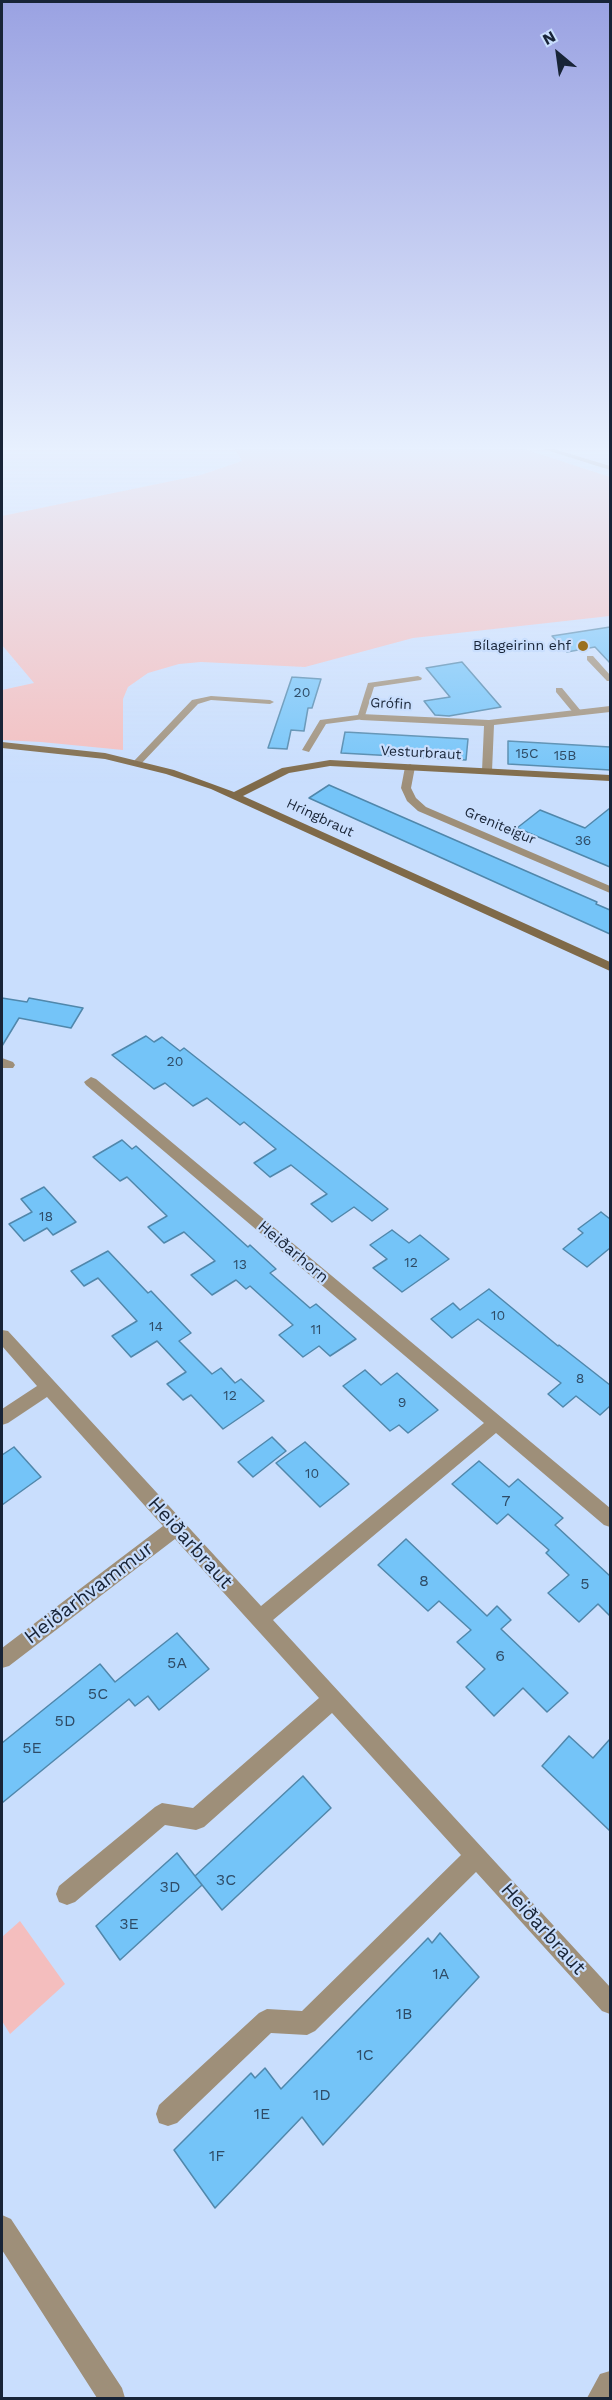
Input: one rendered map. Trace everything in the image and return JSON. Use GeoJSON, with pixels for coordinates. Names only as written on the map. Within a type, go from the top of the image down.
{"type":"FeatureCollection","features":[{"type":"Feature","properties":{"kind":"main road","name":"Hringbraut"},"geometry":{"type":"LineString","coordinates":[[2,745],[73,751],[138,763],[193,779],[236,795],[610,968]]}},
{"type":"Feature","properties":{"kind":"main road","name":"Vesturbraut"},"geometry":{"type":"LineString","coordinates":[[236,795],[275,774],[315,764],[610,778]]}},
{"type":"Feature","properties":{"kind":"street","name":"Grófin"},"geometry":{"type":"LineString","coordinates":[[361,717],[489,723],[610,709]]}},
{"type":"Feature","properties":{"kind":"street"},"geometry":{"type":"LineString","coordinates":[[488,771],[489,723]]}},
{"type":"Feature","properties":{"kind":"street","name":"Greniteigur"},"geometry":{"type":"LineString","coordinates":[[411,767],[405,784],[407,794],[422,809],[610,890]]}},
{"type":"Feature","properties":{"kind":"street","name":"Heiðarhorn"},"geometry":{"type":"LineString","coordinates":[[91,1082],[610,1519]]}},
{"type":"Feature","properties":{"kind":"street","name":"Heiðarbraut"},"geometry":{"type":"LineString","coordinates":[[2,1336],[610,2003]]}},
{"type":"Feature","properties":{"kind":"street"},"geometry":{"type":"LineString","coordinates":[[2,1418],[48,1387]]}},
{"type":"Feature","properties":{"kind":"street"},"geometry":{"type":"LineString","coordinates":[[260,1619],[496,1423]]}},
{"type":"Feature","properties":{"kind":"street","name":"Heiðarhvammur"},"geometry":{"type":"LineString","coordinates":[[2,1659],[176,1527]]}},
{"type":"Feature","properties":{"kind":"street"},"geometry":{"type":"LineString","coordinates":[[68,1894],[162,1814],[196,1819],[333,1699]]}},
{"type":"Feature","properties":{"kind":"street"},"geometry":{"type":"LineString","coordinates":[[168,2114],[267,2022],[307,2024],[477,1856]]}},
{"type":"Feature","properties":{"kind":"street"},"geometry":{"type":"LineString","coordinates":[[2,2228],[111,2398]]}},
{"type":"Feature","properties":{"kind":"street"},"geometry":{"type":"LineString","coordinates":[[600,2398],[610,2384]]}},
{"type":"Feature","properties":{"kind":"lane"},"geometry":{"type":"LineString","coordinates":[[590,658],[610,679]]}},
{"type":"Feature","properties":{"kind":"lane"},"geometry":{"type":"LineString","coordinates":[[361,717],[371,685],[418,678]]}},
{"type":"Feature","properties":{"kind":"lane"},"geometry":{"type":"LineString","coordinates":[[559,690],[578,713]]}},
{"type":"Feature","properties":{"kind":"lane"},"geometry":{"type":"LineString","coordinates":[[138,763],[195,702],[211,698],[270,702]]}},
{"type":"Feature","properties":{"kind":"lane","name":"Grófin"},"geometry":{"type":"LineString","coordinates":[[306,750],[323,722],[361,717]]}},
{"type":"Feature","properties":{"kind":"shaded area"},"geometry":{"type":"Polygon","coordinates":[[[2,561],[610,561],[610,616],[413,638],[305,667],[201,662],[179,664],[148,673],[128,687],[123,699],[123,750],[2,740],[2,690],[34,683],[2,645],[2,561]]]}},
{"type":"Feature","properties":{"kind":"shaded area"},"geometry":{"type":"Polygon","coordinates":[[[20,1921],[65,1984],[10,2034],[2,2021],[2,1937],[20,1921]]]}},
{"type":"Feature","properties":{"kind":"building"},"geometry":{"type":"Polygon","coordinates":[[[610,627],[610,663],[595,647],[567,652],[552,636],[610,627]]]}},
{"type":"Feature","properties":{"kind":"building"},"geometry":{"type":"Polygon","coordinates":[[[462,662],[501,707],[449,716],[435,715],[424,701],[450,697],[426,668],[462,662]]]}},
{"type":"Feature","properties":{"kind":"building"},"geometry":{"type":"Polygon","coordinates":[[[292,677],[321,679],[312,708],[308,708],[304,731],[291,730],[287,749],[268,748],[292,677]]]}},
{"type":"Feature","properties":{"kind":"building"},"geometry":{"type":"Polygon","coordinates":[[[345,732],[468,739],[466,760],[341,753],[345,732]]]}},
{"type":"Feature","properties":{"kind":"building"},"geometry":{"type":"Polygon","coordinates":[[[508,741],[610,747],[610,770],[508,764],[508,741]]]}},
{"type":"Feature","properties":{"kind":"building"},"geometry":{"type":"Polygon","coordinates":[[[329,785],[597,902],[596,904],[610,910],[610,934],[309,798],[329,785]]]}},
{"type":"Feature","properties":{"kind":"building"},"geometry":{"type":"Polygon","coordinates":[[[610,808],[610,867],[517,828],[540,810],[585,828],[610,808]]]}},
{"type":"Feature","properties":{"kind":"building"},"geometry":{"type":"Polygon","coordinates":[[[2,998],[27,1002],[29,998],[83,1008],[71,1028],[19,1018],[2,1046],[2,998]]]}},
{"type":"Feature","properties":{"kind":"building"},"geometry":{"type":"Polygon","coordinates":[[[146,1036],[154,1042],[162,1037],[180,1051],[184,1048],[388,1209],[372,1221],[354,1207],[332,1222],[311,1204],[327,1194],[291,1165],[270,1177],[254,1163],[276,1149],[244,1122],[240,1125],[207,1098],[193,1106],[165,1083],[154,1089],[112,1055],[146,1036]]]}},
{"type":"Feature","properties":{"kind":"building"},"geometry":{"type":"Polygon","coordinates":[[[122,1140],[132,1149],[136,1146],[248,1247],[250,1245],[276,1269],[270,1273],[310,1308],[316,1304],[356,1339],[330,1356],[319,1346],[303,1357],[279,1335],[293,1325],[250,1286],[246,1289],[236,1280],[212,1295],[191,1275],[215,1261],[184,1232],[164,1243],[148,1227],[167,1216],[127,1177],[120,1181],[93,1157],[122,1140]]]}},
{"type":"Feature","properties":{"kind":"building"},"geometry":{"type":"Polygon","coordinates":[[[44,1187],[76,1222],[53,1235],[47,1228],[24,1241],[9,1224],[32,1212],[21,1199],[44,1187]]]}},
{"type":"Feature","properties":{"kind":"building"},"geometry":{"type":"Polygon","coordinates":[[[601,1212],[610,1219],[610,1248],[587,1267],[563,1249],[583,1233],[578,1229],[601,1212]]]}},
{"type":"Feature","properties":{"kind":"building"},"geometry":{"type":"Polygon","coordinates":[[[392,1230],[409,1243],[420,1235],[449,1259],[402,1292],[373,1268],[387,1259],[370,1245],[392,1230]]]}},
{"type":"Feature","properties":{"kind":"building"},"geometry":{"type":"Polygon","coordinates":[[[108,1251],[191,1333],[179,1341],[212,1374],[221,1368],[235,1383],[241,1379],[264,1401],[223,1429],[191,1395],[183,1400],[167,1384],[186,1372],[157,1341],[131,1357],[112,1336],[137,1321],[98,1278],[84,1286],[71,1271],[108,1251]]]}},
{"type":"Feature","properties":{"kind":"building"},"geometry":{"type":"Polygon","coordinates":[[[489,1289],[610,1385],[610,1406],[600,1415],[576,1396],[563,1407],[548,1394],[561,1383],[478,1319],[452,1338],[431,1319],[453,1303],[460,1310],[489,1289]]]}},
{"type":"Feature","properties":{"kind":"building"},"geometry":{"type":"Polygon","coordinates":[[[365,1370],[381,1385],[397,1373],[438,1410],[408,1433],[399,1425],[390,1431],[343,1386],[365,1370]]]}},
{"type":"Feature","properties":{"kind":"building"},"geometry":{"type":"Polygon","coordinates":[[[272,1437],[286,1451],[253,1477],[238,1462],[272,1437]]]}},
{"type":"Feature","properties":{"kind":"building"},"geometry":{"type":"Polygon","coordinates":[[[305,1442],[349,1484],[320,1507],[276,1463],[305,1442]]]}},
{"type":"Feature","properties":{"kind":"building"},"geometry":{"type":"Polygon","coordinates":[[[14,1447],[41,1477],[2,1505],[2,1455],[14,1447]]]}},
{"type":"Feature","properties":{"kind":"building"},"geometry":{"type":"Polygon","coordinates":[[[479,1461],[509,1487],[518,1479],[563,1518],[555,1525],[610,1576],[610,1616],[598,1604],[579,1622],[548,1593],[569,1575],[546,1553],[549,1550],[508,1514],[497,1524],[452,1484],[479,1461]]]}},
{"type":"Feature","properties":{"kind":"building"},"geometry":{"type":"Polygon","coordinates":[[[406,1539],[487,1616],[497,1606],[511,1620],[501,1629],[568,1693],[547,1712],[523,1688],[494,1716],[466,1687],[485,1669],[457,1642],[471,1630],[439,1601],[428,1611],[378,1565],[406,1539]]]}},
{"type":"Feature","properties":{"kind":"building"},"geometry":{"type":"Polygon","coordinates":[[[177,1633],[209,1669],[159,1710],[148,1696],[135,1706],[129,1699],[2,1803],[2,1743],[100,1664],[115,1682],[177,1633]]]}},
{"type":"Feature","properties":{"kind":"building"},"geometry":{"type":"Polygon","coordinates":[[[569,1736],[593,1758],[610,1739],[610,1831],[542,1766],[569,1736]]]}},
{"type":"Feature","properties":{"kind":"building"},"geometry":{"type":"Polygon","coordinates":[[[303,1776],[331,1808],[222,1910],[195,1876],[303,1776]]]}},
{"type":"Feature","properties":{"kind":"building"},"geometry":{"type":"Polygon","coordinates":[[[177,1853],[202,1885],[120,1960],[96,1926],[177,1853]]]}},
{"type":"Feature","properties":{"kind":"building"},"geometry":{"type":"Polygon","coordinates":[[[440,1933],[479,1977],[323,2145],[302,2117],[215,2208],[174,2150],[251,2073],[255,2078],[265,2068],[281,2089],[428,1938],[432,1943],[440,1933]]]}},
{"type":"Feature","properties":{"kind":"place","name":"Bílageirinn ehf"},"geometry":{"type":"Point","coordinates":[583,646]}}]}
